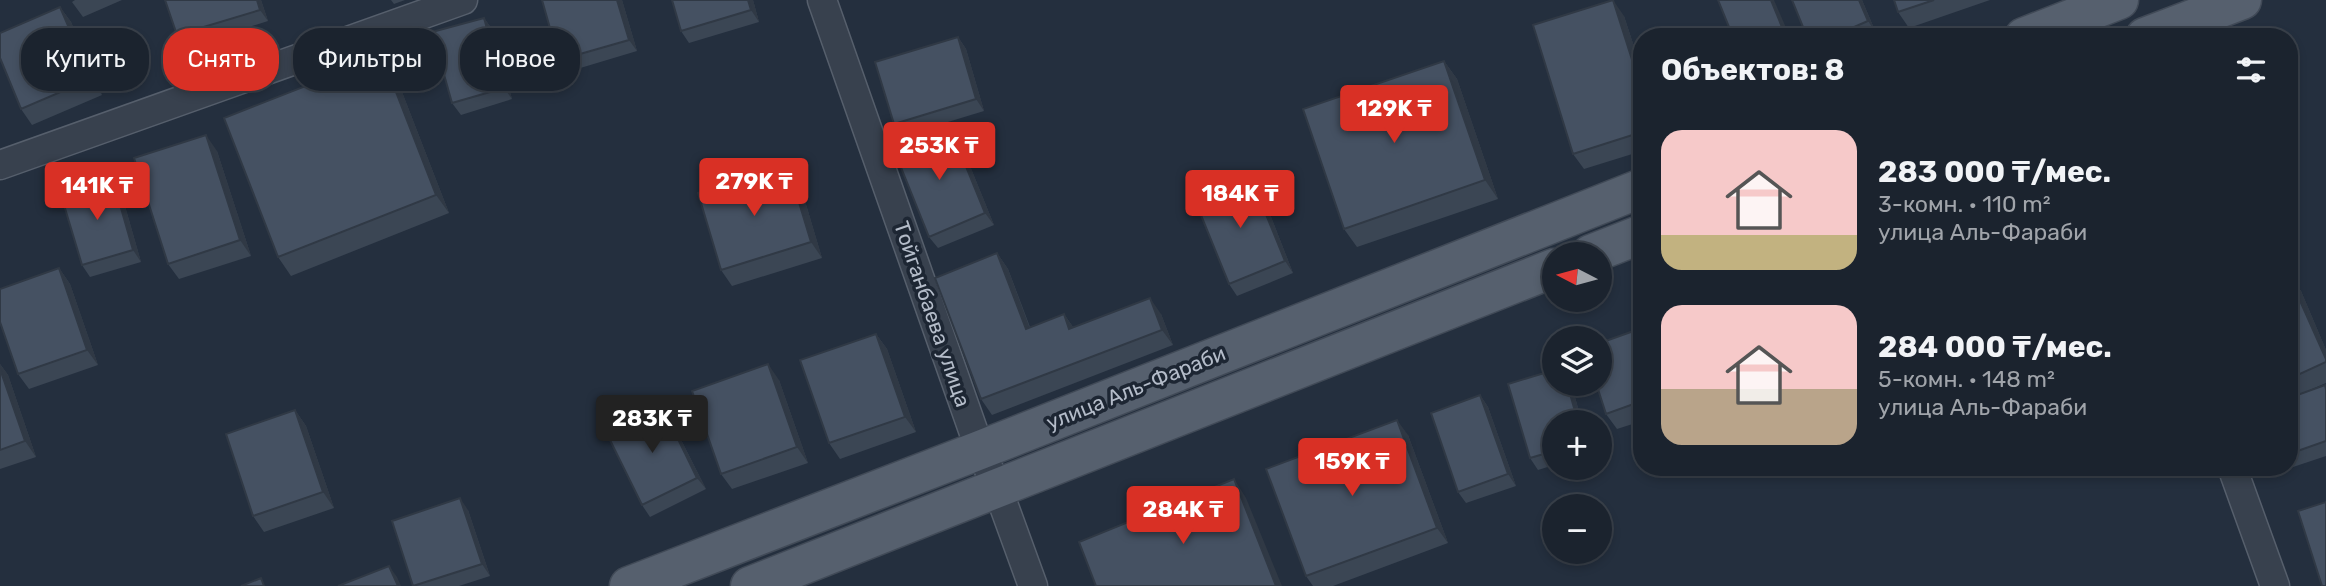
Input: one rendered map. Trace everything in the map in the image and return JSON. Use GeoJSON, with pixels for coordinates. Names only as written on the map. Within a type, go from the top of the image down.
{"type":"FeatureCollection","features":[{"type":"Feature","properties":{"kind":"main road"},"geometry":{"type":"LineString","coordinates":[[2044,28],[2119,0]]}},
{"type":"Feature","properties":{"kind":"main road"},"geometry":{"type":"LineString","coordinates":[[2169,28],[2242,0]]}},
{"type":"Feature","properties":{"kind":"main road","name":"улица Аль-Фараби"},"geometry":{"type":"LineString","coordinates":[[629,586],[1633,192]]}},
{"type":"Feature","properties":{"kind":"main road"},"geometry":{"type":"LineString","coordinates":[[1612,246],[1633,238]]}},
{"type":"Feature","properties":{"kind":"main road","name":"улица Аль-Фараби"},"geometry":{"type":"LineString","coordinates":[[750,586],[1542,273]]}},
{"type":"Feature","properties":{"kind":"street"},"geometry":{"type":"LineString","coordinates":[[0,165],[463,0]]}},
{"type":"Feature","properties":{"kind":"street","name":"Тойганбаева улица"},"geometry":{"type":"LineString","coordinates":[[822,0],[980,450],[997,487],[1033,586]]}},
{"type":"Feature","properties":{"kind":"street"},"geometry":{"type":"LineString","coordinates":[[2235,476],[2275,586]]}},
{"type":"Feature","properties":{"kind":"building"},"geometry":{"type":"Polygon","coordinates":[[[165,0],[257,0],[260,10],[200,28],[175,28],[165,0]]]}},
{"type":"Feature","properties":{"kind":"building"},"geometry":{"type":"Polygon","coordinates":[[[542,0],[617,0],[629,40],[580,54],[580,28],[550,28],[542,0]]]}},
{"type":"Feature","properties":{"kind":"building"},"geometry":{"type":"Polygon","coordinates":[[[672,0],[748,0],[751,10],[681,31],[672,0]]]}},
{"type":"Feature","properties":{"kind":"building"},"geometry":{"type":"Polygon","coordinates":[[[1613,0],[1633,63],[1633,135],[1573,154],[1533,25],[1613,0]]]}},
{"type":"Feature","properties":{"kind":"building"},"geometry":{"type":"Polygon","coordinates":[[[1718,0],[1771,0],[1782,28],[1729,28],[1718,0]]]}},
{"type":"Feature","properties":{"kind":"building"},"geometry":{"type":"Polygon","coordinates":[[[1792,0],[1859,0],[1868,21],[1852,28],[1803,28],[1792,0]]]}},
{"type":"Feature","properties":{"kind":"building"},"geometry":{"type":"Polygon","coordinates":[[[1894,0],[1934,0],[1898,12],[1894,0]]]}},
{"type":"Feature","properties":{"kind":"building"},"geometry":{"type":"Polygon","coordinates":[[[60,7],[69,28],[21,28],[21,91],[63,91],[21,109],[0,58],[0,33],[60,7]]]}},
{"type":"Feature","properties":{"kind":"building"},"geometry":{"type":"Polygon","coordinates":[[[484,18],[487,28],[460,28],[460,91],[494,91],[452,103],[446,82],[446,28],[484,18]]]}},
{"type":"Feature","properties":{"kind":"building"},"geometry":{"type":"Polygon","coordinates":[[[958,37],[976,99],[894,124],[875,62],[958,37]]]}},
{"type":"Feature","properties":{"kind":"building"},"geometry":{"type":"Polygon","coordinates":[[[1444,61],[1485,180],[1344,229],[1303,109],[1444,61]]]}},
{"type":"Feature","properties":{"kind":"building"},"geometry":{"type":"Polygon","coordinates":[[[293,91],[396,91],[436,195],[278,257],[224,118],[293,91]]]}},
{"type":"Feature","properties":{"kind":"building"},"geometry":{"type":"Polygon","coordinates":[[[950,127],[985,213],[929,237],[894,150],[950,127]]]}},
{"type":"Feature","properties":{"kind":"building"},"geometry":{"type":"Polygon","coordinates":[[[206,135],[240,240],[168,264],[134,158],[206,135]]]}},
{"type":"Feature","properties":{"kind":"building"},"geometry":{"type":"Polygon","coordinates":[[[788,166],[811,242],[721,270],[698,193],[788,166]]]}},
{"type":"Feature","properties":{"kind":"building"},"geometry":{"type":"Polygon","coordinates":[[[1250,175],[1285,261],[1229,284],[1194,198],[1250,175]]]}},
{"type":"Feature","properties":{"kind":"building"},"geometry":{"type":"Polygon","coordinates":[[[113,180],[133,250],[82,265],[61,195],[113,180]]]}},
{"type":"Feature","properties":{"kind":"building"},"geometry":{"type":"Polygon","coordinates":[[[997,253],[1026,329],[1064,314],[1069,329],[1150,298],[1162,330],[981,399],[935,278],[997,253]]]}},
{"type":"Feature","properties":{"kind":"building"},"geometry":{"type":"Polygon","coordinates":[[[59,268],[87,350],[18,374],[0,322],[0,289],[59,268]]]}},
{"type":"Feature","properties":{"kind":"building"},"geometry":{"type":"Polygon","coordinates":[[[2298,296],[2326,359],[2326,362],[2298,375],[2298,296]]]}},
{"type":"Feature","properties":{"kind":"building"},"geometry":{"type":"Polygon","coordinates":[[[1633,331],[1633,404],[1612,412],[1605,410],[1600,396],[1612,396],[1612,339],[1633,331]]]}},
{"type":"Feature","properties":{"kind":"building"},"geometry":{"type":"Polygon","coordinates":[[[876,334],[905,417],[829,443],[800,360],[876,334]]]}},
{"type":"Feature","properties":{"kind":"building"},"geometry":{"type":"Polygon","coordinates":[[[768,364],[797,447],[721,474],[692,391],[768,364]]]}},
{"type":"Feature","properties":{"kind":"building"},"geometry":{"type":"Polygon","coordinates":[[[0,369],[25,441],[0,450],[0,369]]]}},
{"type":"Feature","properties":{"kind":"building"},"geometry":{"type":"Polygon","coordinates":[[[1542,374],[1542,396],[1571,396],[1575,410],[1542,410],[1542,454],[1530,458],[1508,384],[1542,374]]]}},
{"type":"Feature","properties":{"kind":"building"},"geometry":{"type":"Polygon","coordinates":[[[2325,385],[2326,441],[2298,451],[2298,395],[2325,385]]]}},
{"type":"Feature","properties":{"kind":"building"},"geometry":{"type":"Polygon","coordinates":[[[1480,395],[1508,474],[1458,492],[1431,413],[1480,395]]]}},
{"type":"Feature","properties":{"kind":"building"},"geometry":{"type":"Polygon","coordinates":[[[661,404],[697,478],[642,505],[606,432],[661,404]]]}},
{"type":"Feature","properties":{"kind":"building"},"geometry":{"type":"Polygon","coordinates":[[[295,410],[323,492],[253,516],[226,434],[295,410]]]}},
{"type":"Feature","properties":{"kind":"building"},"geometry":{"type":"Polygon","coordinates":[[[1397,420],[1437,528],[1306,576],[1266,469],[1397,420]]]}},
{"type":"Feature","properties":{"kind":"building"},"geometry":{"type":"Polygon","coordinates":[[[1234,479],[1276,586],[1096,586],[1079,542],[1234,479]]]}},
{"type":"Feature","properties":{"kind":"building"},"geometry":{"type":"Polygon","coordinates":[[[460,498],[482,564],[413,586],[392,521],[460,498]]]}},
{"type":"Feature","properties":{"kind":"building"},"geometry":{"type":"Polygon","coordinates":[[[2326,502],[2326,586],[2322,586],[2298,511],[2326,502]]]}},
{"type":"Feature","properties":{"kind":"building"},"geometry":{"type":"Polygon","coordinates":[[[389,566],[398,586],[338,586],[389,566]]]}},
{"type":"Feature","properties":{"kind":"building"},"geometry":{"type":"Polygon","coordinates":[[[261,578],[264,586],[241,586],[261,578]]]}}]}
